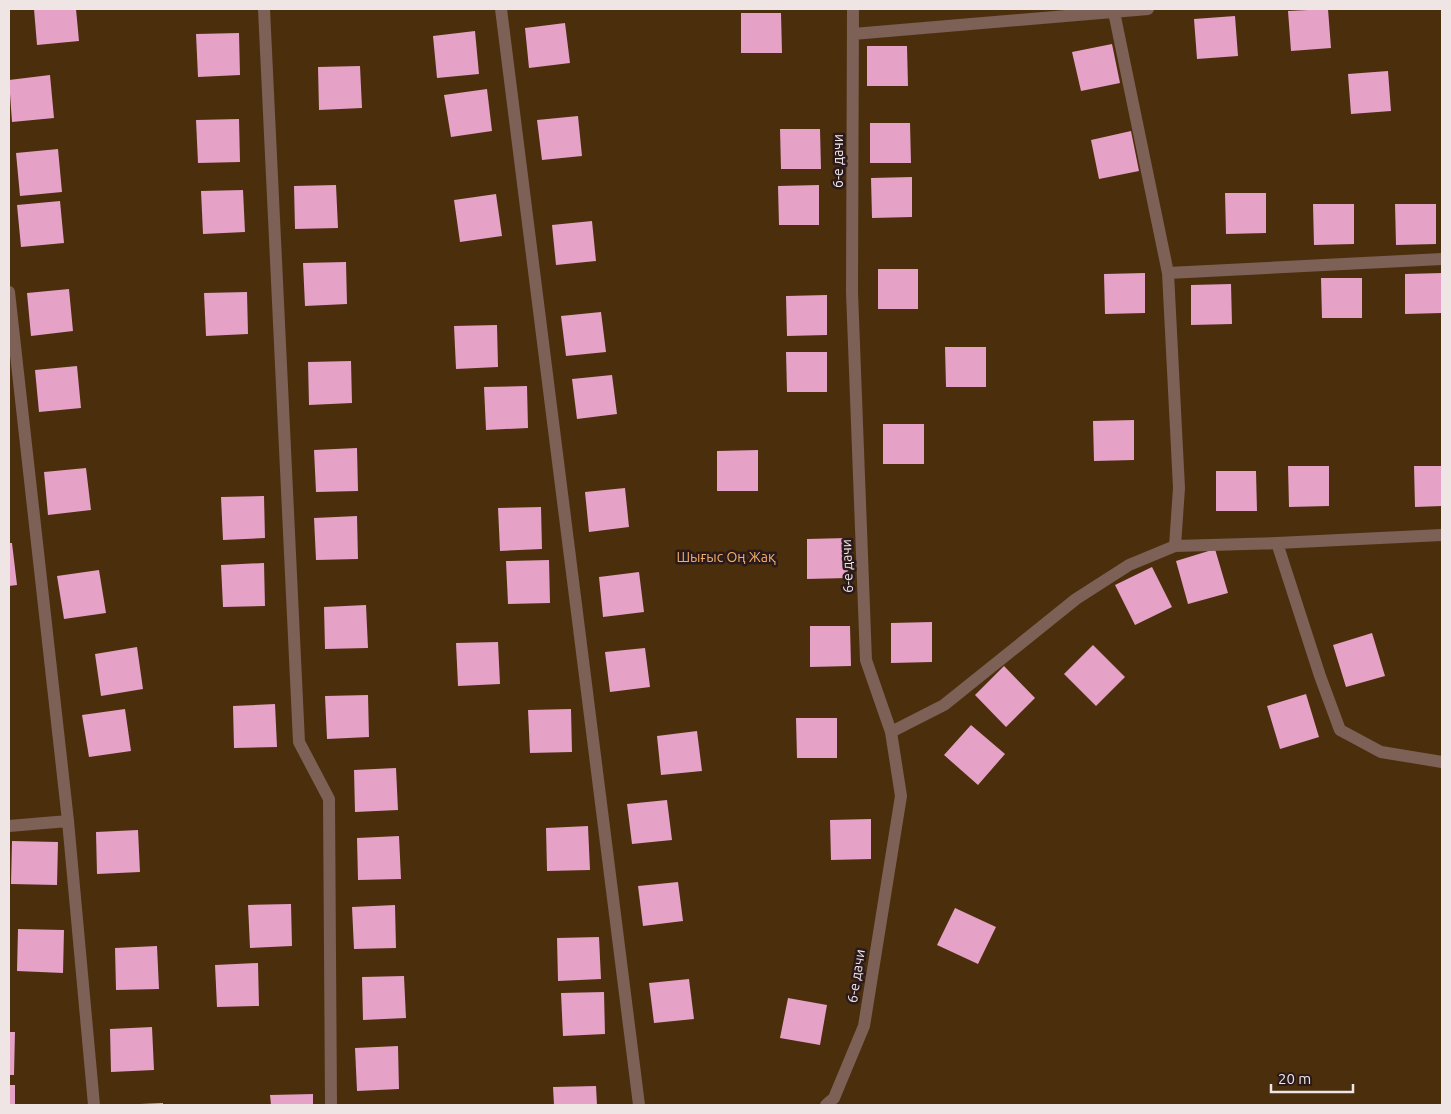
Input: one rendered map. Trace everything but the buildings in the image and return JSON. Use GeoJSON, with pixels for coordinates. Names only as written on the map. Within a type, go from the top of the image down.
{"type":"FeatureCollection","features":[{"type":"Feature","properties":{"kind":"lane"},"geometry":{"type":"LineString","coordinates":[[264,9],[299,742],[328,798],[331,1105]]}},
{"type":"Feature","properties":{"kind":"lane"},"geometry":{"type":"LineString","coordinates":[[501,9],[640,1105]]}},
{"type":"Feature","properties":{"kind":"lane","name":"6-е дачи"},"geometry":{"type":"LineString","coordinates":[[826,1105],[834,1098],[864,1026],[901,796],[891,732],[866,660],[852,292],[853,9]]}},
{"type":"Feature","properties":{"kind":"lane"},"geometry":{"type":"LineString","coordinates":[[853,34],[1148,9]]}},
{"type":"Feature","properties":{"kind":"lane"},"geometry":{"type":"LineString","coordinates":[[1114,12],[1168,273],[1179,488],[1175,546]]}},
{"type":"Feature","properties":{"kind":"lane"},"geometry":{"type":"LineString","coordinates":[[1168,273],[1442,259]]}},
{"type":"Feature","properties":{"kind":"lane"},"geometry":{"type":"LineString","coordinates":[[9,292],[68,820],[94,1105]]}},
{"type":"Feature","properties":{"kind":"lane"},"geometry":{"type":"LineString","coordinates":[[891,732],[944,705],[1076,599],[1129,566],[1175,546],[1442,535]]}},
{"type":"Feature","properties":{"kind":"lane"},"geometry":{"type":"LineString","coordinates":[[1276,543],[1340,730],[1381,752],[1442,762]]}},
{"type":"Feature","properties":{"kind":"lane"},"geometry":{"type":"LineString","coordinates":[[9,826],[68,820]]}},
{"type":"Feature","properties":{"kind":"green space","name":"Шығыс Оң Жақ"},"geometry":{"type":"Polygon","coordinates":[[[9,9],[1442,9],[1442,1105],[9,1105],[9,9]]]}}]}
